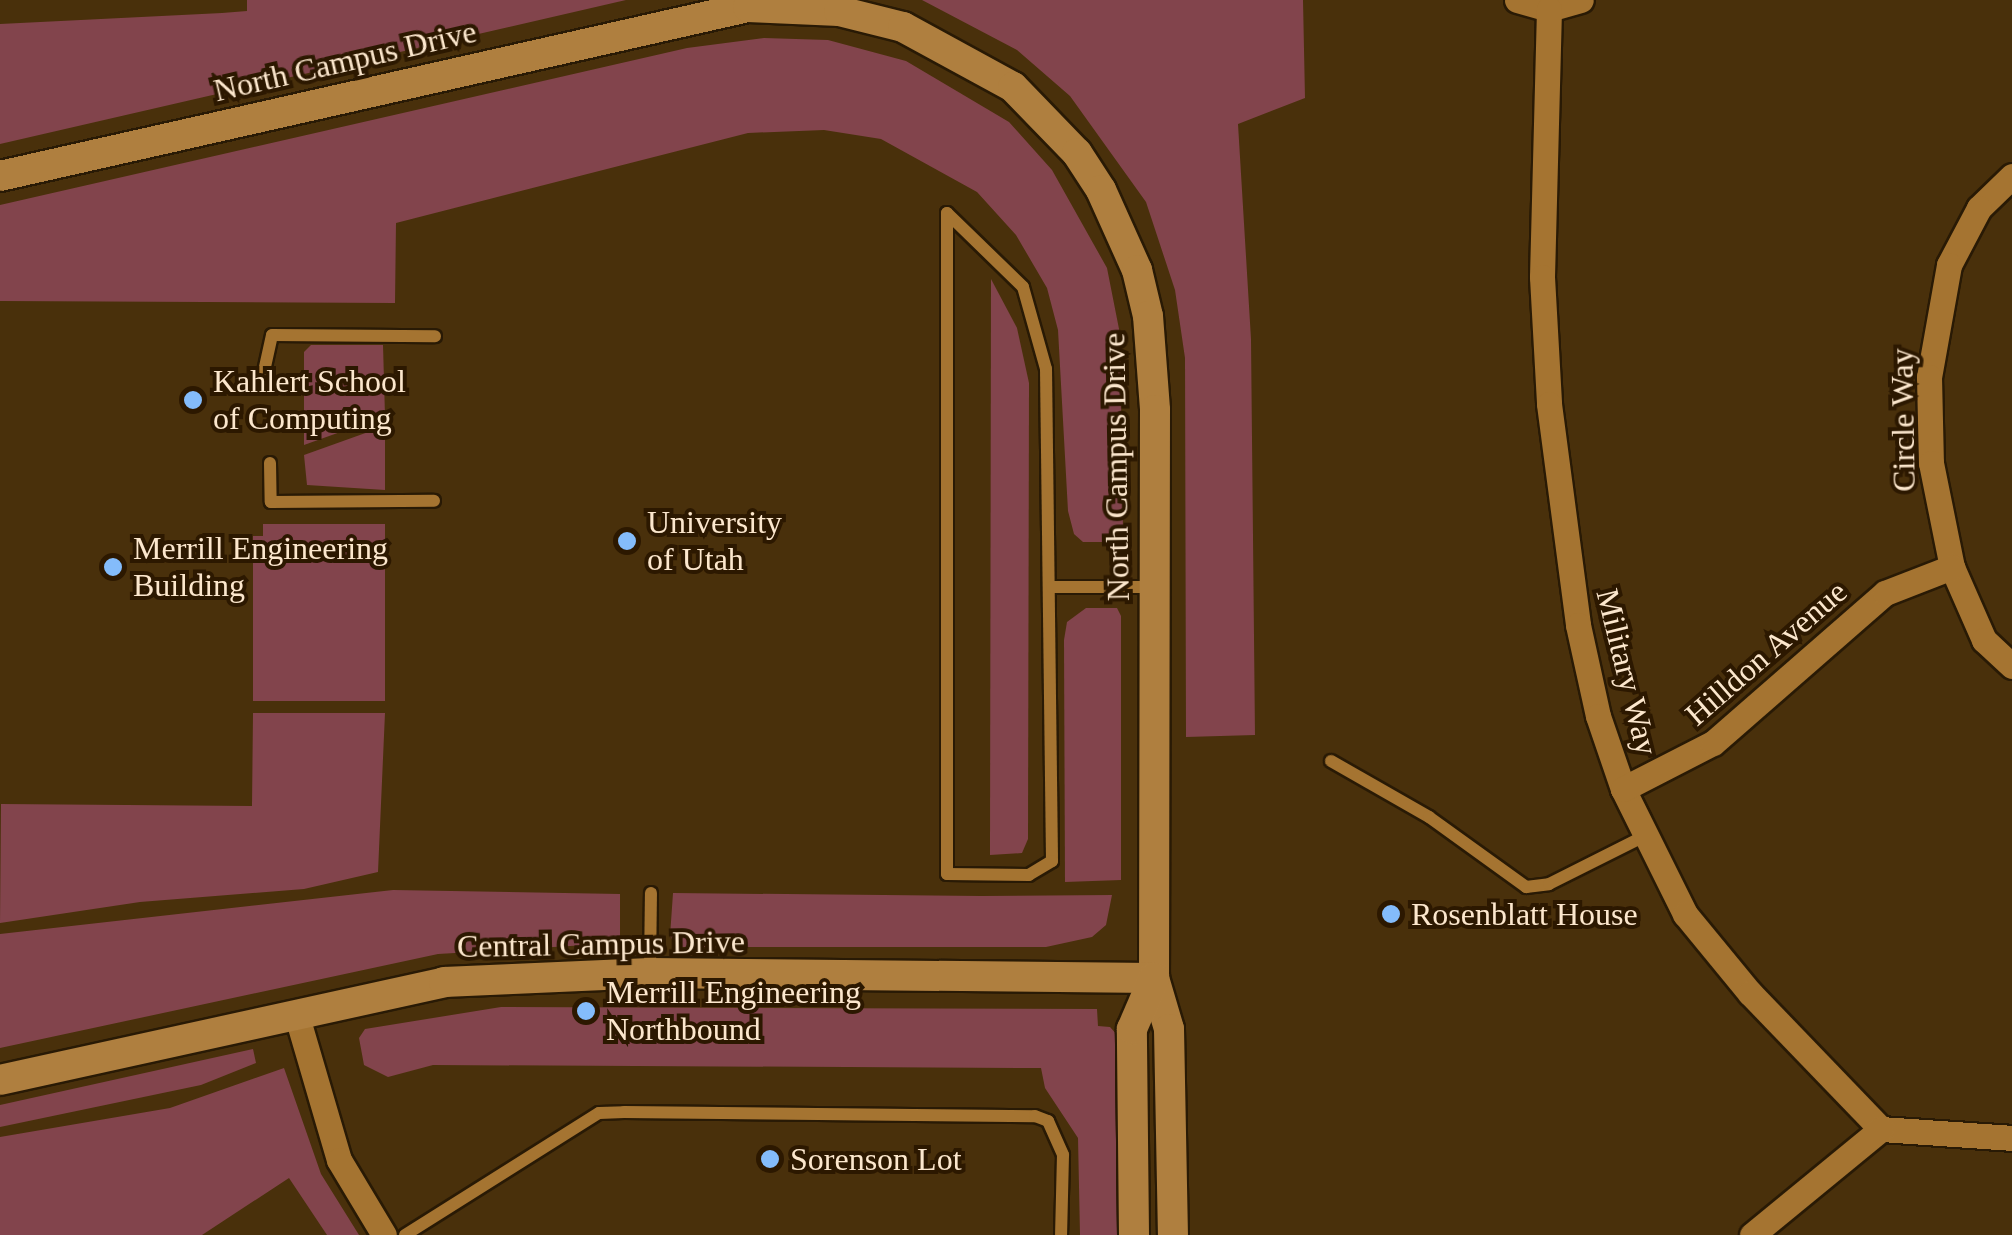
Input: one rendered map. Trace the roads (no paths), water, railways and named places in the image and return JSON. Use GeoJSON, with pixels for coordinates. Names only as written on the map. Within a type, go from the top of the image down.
{"type":"FeatureCollection","features":[{"type":"Feature","properties":{"kind":"main road","name":"North Campus Drive"},"geometry":{"type":"LineString","coordinates":[[0,176],[714,11],[808,7],[903,27],[975,61],[1047,119],[1085,165],[1121,229],[1141,286],[1154,362],[1154,978],[1168,1029],[1173,1235]]}},
{"type":"Feature","properties":{"kind":"main road","name":"Central Campus Drive"},"geometry":{"type":"LineString","coordinates":[[0,1080],[444,982],[650,973],[1154,978]]}},
{"type":"Feature","properties":{"kind":"main road","name":"North Campus Drive"},"geometry":{"type":"LineString","coordinates":[[1134,1235],[1132,1029],[1154,978]]}},
{"type":"Feature","properties":{"kind":"street"},"geometry":{"type":"LineString","coordinates":[[1517,0],[1548,9],[1581,0]]}},
{"type":"Feature","properties":{"kind":"street","name":"Military Way"},"geometry":{"type":"LineString","coordinates":[[1548,9],[1542,278],[1549,404],[1578,625],[1598,716],[1623,789],[1685,914],[1716,955],[1881,1129]]}},
{"type":"Feature","properties":{"kind":"street","name":"Circle Way"},"geometry":{"type":"LineString","coordinates":[[2012,176],[1962,234],[1933,340],[1931,463],[1952,568],[1984,640],[2012,666]]}},
{"type":"Feature","properties":{"kind":"street","name":"Hilldon Avenue"},"geometry":{"type":"LineString","coordinates":[[1623,789],[1713,743],[1885,594],[1952,568]]}},
{"type":"Feature","properties":{"kind":"street"},"geometry":{"type":"LineString","coordinates":[[296,1013],[338,1160],[384,1235]]}},
{"type":"Feature","properties":{"kind":"street"},"geometry":{"type":"LineString","coordinates":[[1752,1235],[1881,1129],[2012,1138]]}},
{"type":"Feature","properties":{"kind":"lane"},"geometry":{"type":"LineString","coordinates":[[947,212],[1023,287],[1040,336],[1052,587],[1052,861],[1029,876],[946,874],[947,212]]}},
{"type":"Feature","properties":{"kind":"lane"},"geometry":{"type":"LineString","coordinates":[[262,385],[272,336],[435,336]]}},
{"type":"Feature","properties":{"kind":"lane"},"geometry":{"type":"LineString","coordinates":[[270,463],[272,502],[434,501]]}},
{"type":"Feature","properties":{"kind":"lane"},"geometry":{"type":"LineString","coordinates":[[1052,587],[1153,587]]}},
{"type":"Feature","properties":{"kind":"lane"},"geometry":{"type":"LineString","coordinates":[[1331,762],[1428,816],[1526,887],[1550,884],[1644,836]]}},
{"type":"Feature","properties":{"kind":"lane"},"geometry":{"type":"LineString","coordinates":[[650,973],[651,893]]}},
{"type":"Feature","properties":{"kind":"lane"},"geometry":{"type":"LineString","coordinates":[[405,1235],[599,1113],[666,1112],[1036,1116],[1048,1121],[1063,1154],[1062,1235]]}},
{"type":"Feature","properties":{"kind":"place","name":"Kahlert School of Computing"},"geometry":{"type":"Point","coordinates":[193,400]}},
{"type":"Feature","properties":{"kind":"place","name":"University of Utah"},"geometry":{"type":"Point","coordinates":[627,541]}},
{"type":"Feature","properties":{"kind":"place","name":"Merrill Engineering Building"},"geometry":{"type":"Point","coordinates":[113,567]}},
{"type":"Feature","properties":{"kind":"place","name":"Rosenblatt House"},"geometry":{"type":"Point","coordinates":[1391,914]}},
{"type":"Feature","properties":{"kind":"place","name":"Merrill Engineering Northbound"},"geometry":{"type":"Point","coordinates":[586,1011]}},
{"type":"Feature","properties":{"kind":"place","name":"Sorenson Lot"},"geometry":{"type":"Point","coordinates":[770,1159]}}]}
